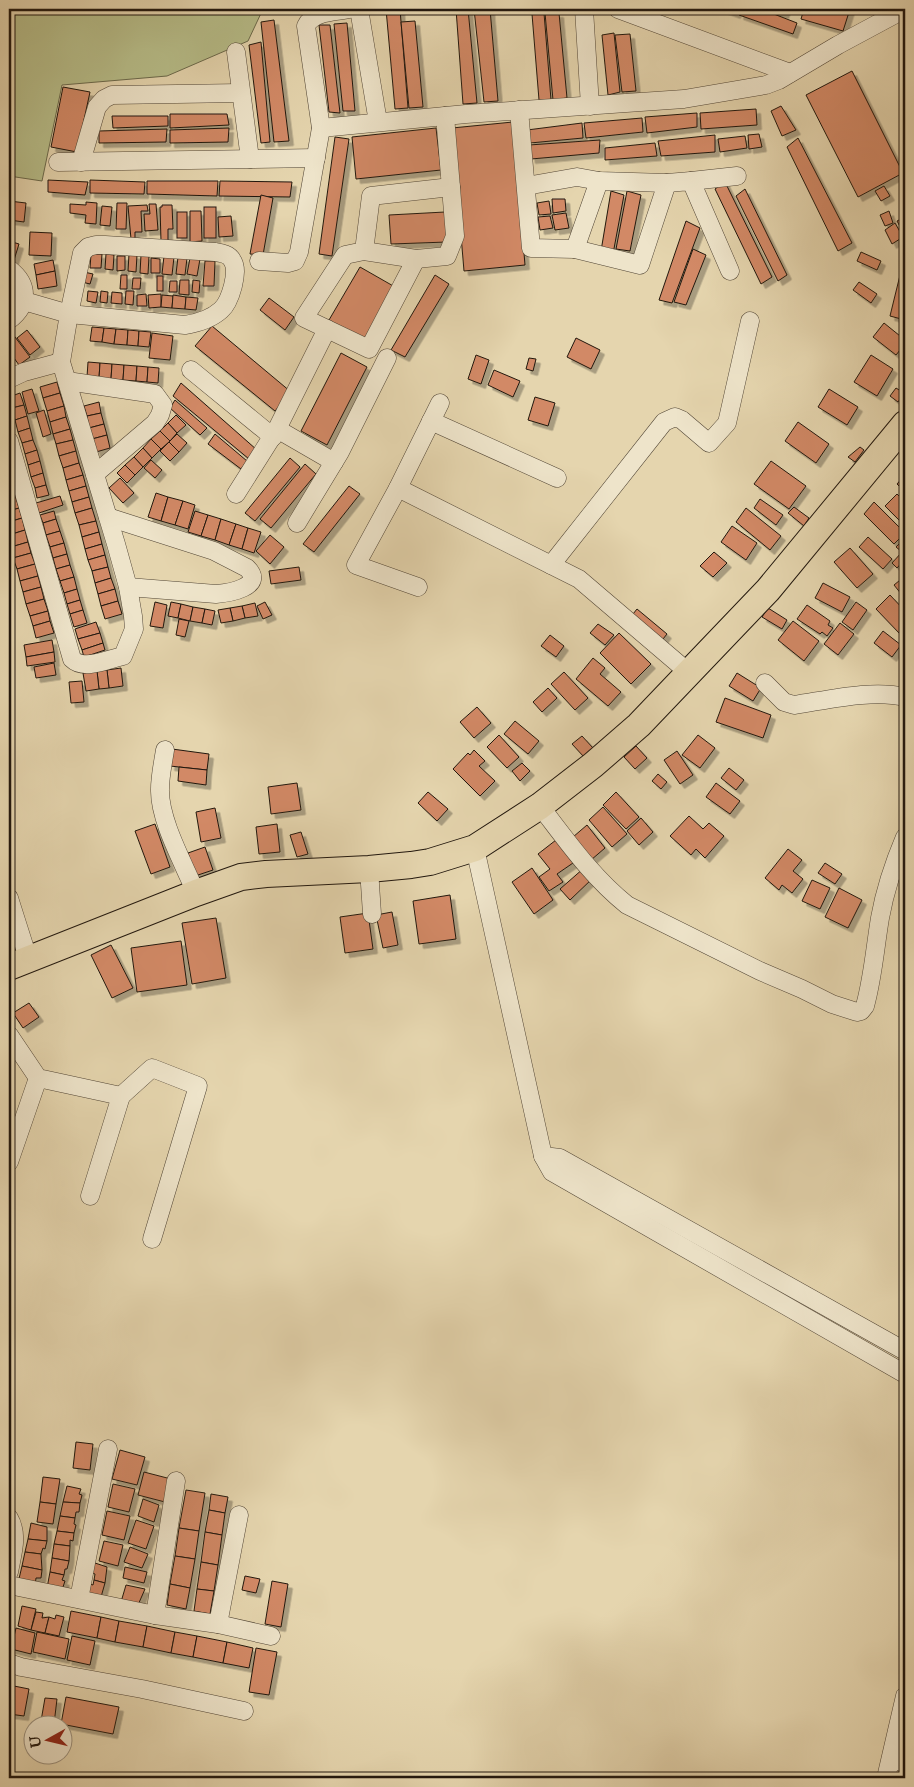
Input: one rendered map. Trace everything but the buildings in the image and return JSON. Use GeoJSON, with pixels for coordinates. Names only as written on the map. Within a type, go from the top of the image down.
{"type":"FeatureCollection","features":[{"type":"Feature","properties":{"kind":"main road"},"geometry":{"type":"LineString","coordinates":[[19,963],[196,893],[241,878],[266,874],[369,869],[430,862],[475,848],[540,806],[594,766],[639,725],[768,590],[905,424]]}},
{"type":"Feature","properties":{"kind":"street"},"geometry":{"type":"LineString","coordinates":[[259,261],[288,263],[295,261],[299,252],[321,128],[306,26],[314,17],[350,9]]}},
{"type":"Feature","properties":{"kind":"street"},"geometry":{"type":"LineString","coordinates":[[359,9],[378,122]]}},
{"type":"Feature","properties":{"kind":"street"},"geometry":{"type":"LineString","coordinates":[[584,9],[590,106]]}},
{"type":"Feature","properties":{"kind":"street"},"geometry":{"type":"LineString","coordinates":[[618,9],[790,73]]}},
{"type":"Feature","properties":{"kind":"street"},"geometry":{"type":"LineString","coordinates":[[321,128],[519,110],[684,99],[766,85],[790,73],[879,15],[905,9]]}},
{"type":"Feature","properties":{"kind":"street"},"geometry":{"type":"LineString","coordinates":[[236,52],[250,159]]}},
{"type":"Feature","properties":{"kind":"street"},"geometry":{"type":"LineString","coordinates":[[81,162],[97,107],[104,99],[112,95],[240,93]]}},
{"type":"Feature","properties":{"kind":"street"},"geometry":{"type":"LineString","coordinates":[[519,110],[531,248],[575,249],[640,265],[667,183]]}},
{"type":"Feature","properties":{"kind":"street"},"geometry":{"type":"LineString","coordinates":[[297,523],[334,462],[391,360],[304,318],[345,255],[364,251],[416,260],[447,256],[455,236],[445,116]]}},
{"type":"Feature","properties":{"kind":"street"},"geometry":{"type":"LineString","coordinates":[[58,162],[316,158]]}},
{"type":"Feature","properties":{"kind":"street"},"geometry":{"type":"LineString","coordinates":[[526,186],[577,177],[599,181],[667,183],[737,176]]}},
{"type":"Feature","properties":{"kind":"street"},"geometry":{"type":"LineString","coordinates":[[575,249],[599,181]]}},
{"type":"Feature","properties":{"kind":"street"},"geometry":{"type":"LineString","coordinates":[[691,182],[730,270]]}},
{"type":"Feature","properties":{"kind":"street"},"geometry":{"type":"LineString","coordinates":[[364,251],[371,196],[451,188]]}},
{"type":"Feature","properties":{"kind":"street"},"geometry":{"type":"LineString","coordinates":[[9,441],[71,654],[75,662],[92,664],[123,656],[134,629],[128,587],[61,362],[69,314],[82,253],[88,247],[105,245],[215,252],[232,258],[235,266],[232,289],[227,303],[214,314],[201,321],[185,325],[69,314],[24,300]]}},
{"type":"Feature","properties":{"kind":"street"},"geometry":{"type":"LineString","coordinates":[[369,349],[416,260]]}},
{"type":"Feature","properties":{"kind":"street"},"geometry":{"type":"LineString","coordinates":[[9,269],[19,277],[24,288],[24,300],[18,313],[9,320]]}},
{"type":"Feature","properties":{"kind":"street"},"geometry":{"type":"LineString","coordinates":[[551,565],[664,422],[674,417],[682,420],[709,443],[727,423],[750,321]]}},
{"type":"Feature","properties":{"kind":"street"},"geometry":{"type":"LineString","coordinates":[[236,494],[275,433],[327,329]]}},
{"type":"Feature","properties":{"kind":"street"},"geometry":{"type":"LineString","coordinates":[[9,379],[24,372],[61,362]]}},
{"type":"Feature","properties":{"kind":"street"},"geometry":{"type":"LineString","coordinates":[[191,370],[275,433],[334,462]]}},
{"type":"Feature","properties":{"kind":"street"},"geometry":{"type":"LineString","coordinates":[[67,382],[154,394],[162,405],[160,415],[155,424],[95,474]]}},
{"type":"Feature","properties":{"kind":"street"},"geometry":{"type":"LineString","coordinates":[[418,587],[356,565],[398,488],[440,403]]}},
{"type":"Feature","properties":{"kind":"street"},"geometry":{"type":"LineString","coordinates":[[431,421],[557,478]]}},
{"type":"Feature","properties":{"kind":"street"},"geometry":{"type":"LineString","coordinates":[[398,488],[579,580],[688,672]]}},
{"type":"Feature","properties":{"kind":"street"},"geometry":{"type":"LineString","coordinates":[[108,516],[214,551],[247,568],[251,572],[252,577],[246,587],[227,593],[216,594],[128,587]]}},
{"type":"Feature","properties":{"kind":"street"},"geometry":{"type":"LineString","coordinates":[[765,683],[784,702],[794,705],[872,694],[905,697]]}},
{"type":"Feature","properties":{"kind":"street"},"geometry":{"type":"LineString","coordinates":[[165,750],[160,788],[162,806],[166,821],[196,893]]}},
{"type":"Feature","properties":{"kind":"street"},"geometry":{"type":"LineString","coordinates":[[540,806],[597,877],[610,891],[627,904],[760,971],[832,1004],[857,1012],[861,1011],[865,1006],[874,968],[880,918],[892,870],[905,837]]}},
{"type":"Feature","properties":{"kind":"street"},"geometry":{"type":"LineString","coordinates":[[475,848],[543,1156],[552,1172],[905,1374]]}},
{"type":"Feature","properties":{"kind":"street"},"geometry":{"type":"LineString","coordinates":[[369,869],[372,914]]}},
{"type":"Feature","properties":{"kind":"street"},"geometry":{"type":"LineString","coordinates":[[9,898],[19,963]]}},
{"type":"Feature","properties":{"kind":"street"},"geometry":{"type":"LineString","coordinates":[[9,1035],[38,1078],[121,1096]]}},
{"type":"Feature","properties":{"kind":"street"},"geometry":{"type":"LineString","coordinates":[[90,1196],[121,1096],[152,1068],[198,1086],[152,1239]]}},
{"type":"Feature","properties":{"kind":"street"},"geometry":{"type":"LineString","coordinates":[[9,1162],[38,1078]]}},
{"type":"Feature","properties":{"kind":"street"},"geometry":{"type":"LineString","coordinates":[[543,1156],[560,1158],[905,1351]]}},
{"type":"Feature","properties":{"kind":"street"},"geometry":{"type":"LineString","coordinates":[[79,1599],[108,1449]]}},
{"type":"Feature","properties":{"kind":"street"},"geometry":{"type":"LineString","coordinates":[[154,1615],[176,1481]]}},
{"type":"Feature","properties":{"kind":"street"},"geometry":{"type":"LineString","coordinates":[[218,1624],[238,1515]]}},
{"type":"Feature","properties":{"kind":"street"},"geometry":{"type":"LineString","coordinates":[[9,1518],[13,1524],[15,1537],[9,1572]]}},
{"type":"Feature","properties":{"kind":"street"},"geometry":{"type":"LineString","coordinates":[[9,1585],[154,1615],[218,1624],[271,1636]]}},
{"type":"Feature","properties":{"kind":"street"},"geometry":{"type":"LineString","coordinates":[[9,1663],[21,1667],[142,1689],[244,1711]]}},
{"type":"Feature","properties":{"kind":"street"},"geometry":{"type":"LineString","coordinates":[[886,1778],[898,1761],[905,1696]]}},
{"type":"Feature","properties":{"kind":"green space"},"geometry":{"type":"Polygon","coordinates":[[[9,9],[263,9],[248,41],[167,76],[62,85],[42,181],[9,176],[9,9]]]}}]}
